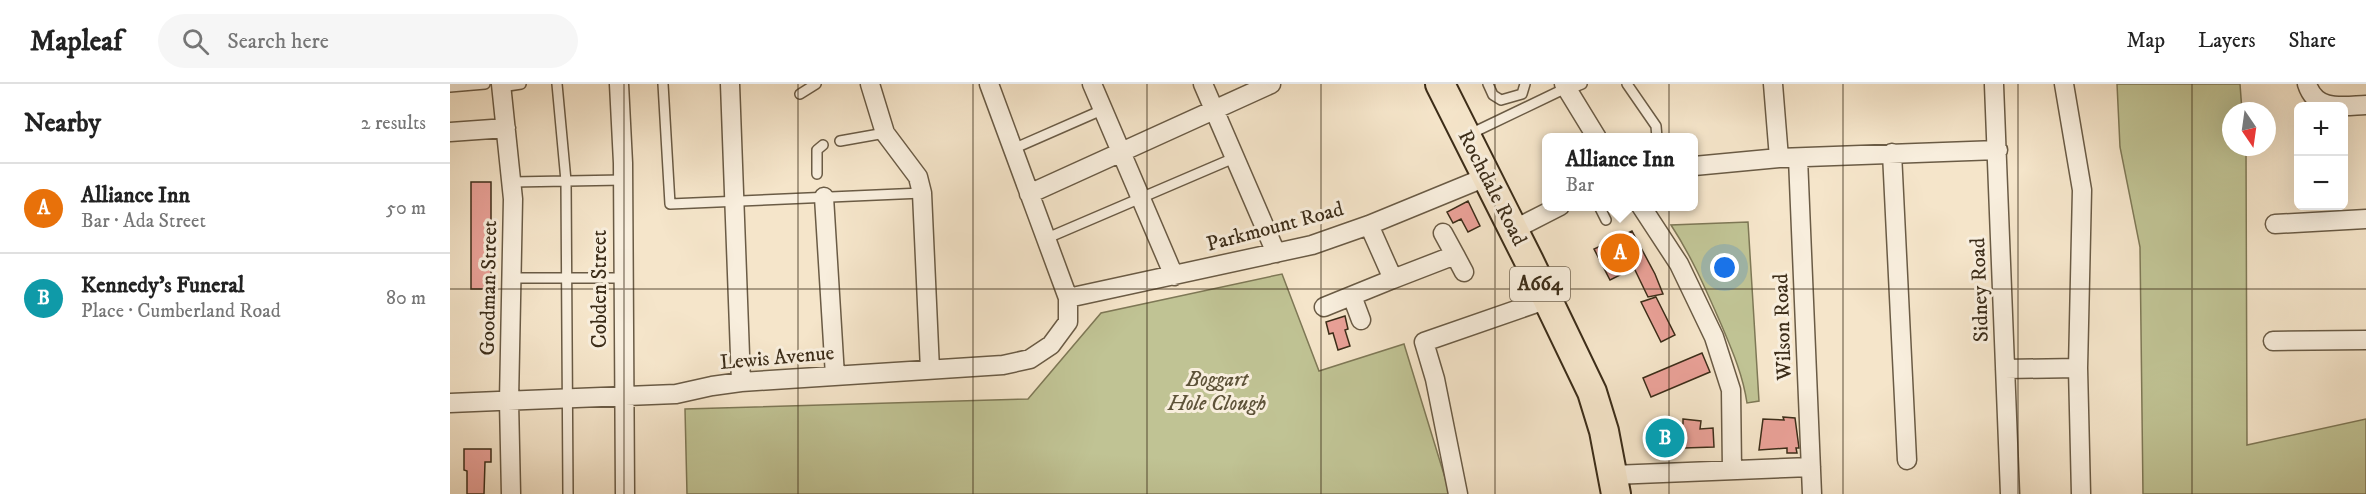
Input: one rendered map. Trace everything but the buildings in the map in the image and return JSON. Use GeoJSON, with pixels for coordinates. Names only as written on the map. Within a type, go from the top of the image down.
{"type":"FeatureCollection","features":[{"type":"Feature","properties":{"kind":"main road","name":"Rochdale Road"},"geometry":{"type":"LineString","coordinates":[[1440,84],[1592,392],[1604,431],[1615,484]]}},
{"type":"Feature","properties":{"kind":"street","name":"Cobden Street"},"geometry":{"type":"LineString","coordinates":[[619,84],[623,180],[625,494]]}},
{"type":"Feature","properties":{"kind":"street"},"geometry":{"type":"LineString","coordinates":[[730,84],[741,382]]}},
{"type":"Feature","properties":{"kind":"street"},"geometry":{"type":"LineString","coordinates":[[870,84],[885,133],[918,177],[922,193],[930,370]]}},
{"type":"Feature","properties":{"kind":"street"},"geometry":{"type":"LineString","coordinates":[[989,84],[1068,298]]}},
{"type":"Feature","properties":{"kind":"street"},"geometry":{"type":"LineString","coordinates":[[1092,84],[1174,276]]}},
{"type":"Feature","properties":{"kind":"street"},"geometry":{"type":"LineString","coordinates":[[1203,84],[1276,253]]}},
{"type":"Feature","properties":{"kind":"street"},"geometry":{"type":"LineString","coordinates":[[1029,194],[1271,84]]}},
{"type":"Feature","properties":{"kind":"street"},"geometry":{"type":"LineString","coordinates":[[1773,84],[1779,158]]}},
{"type":"Feature","properties":{"kind":"street"},"geometry":{"type":"LineString","coordinates":[[2064,84],[2082,190],[2078,368],[2081,494]]}},
{"type":"Feature","properties":{"kind":"street"},"geometry":{"type":"LineString","coordinates":[[2307,84],[2310,94],[2319,103],[2333,106],[2366,105]]}},
{"type":"Feature","properties":{"kind":"street","name":"Goodman Street"},"geometry":{"type":"LineString","coordinates":[[496,85],[507,128],[512,182],[509,400],[511,494]]}},
{"type":"Feature","properties":{"kind":"street","name":"Sidney Road"},"geometry":{"type":"LineString","coordinates":[[1994,85],[2010,494]]}},
{"type":"Feature","properties":{"kind":"street"},"geometry":{"type":"LineString","coordinates":[[1570,87],[1594,133]]}},
{"type":"Feature","properties":{"kind":"street"},"geometry":{"type":"LineString","coordinates":[[450,132],[507,128]]}},
{"type":"Feature","properties":{"kind":"street"},"geometry":{"type":"LineString","coordinates":[[1698,166],[1779,158],[1998,150]]}},
{"type":"Feature","properties":{"kind":"street"},"geometry":{"type":"LineString","coordinates":[[1892,153],[1907,460]]}},
{"type":"Feature","properties":{"kind":"street","name":"Wilson Road"},"geometry":{"type":"LineString","coordinates":[[1798,158],[1812,494]]}},
{"type":"Feature","properties":{"kind":"street","name":"Parkmount Road"},"geometry":{"type":"LineString","coordinates":[[1068,298],[1312,245],[1369,225],[1486,177]]}},
{"type":"Feature","properties":{"kind":"street"},"geometry":{"type":"LineString","coordinates":[[824,197],[835,376]]}},
{"type":"Feature","properties":{"kind":"street"},"geometry":{"type":"LineString","coordinates":[[1513,230],[1552,211]]}},
{"type":"Feature","properties":{"kind":"street"},"geometry":{"type":"LineString","coordinates":[[1644,211],[1679,264],[1714,337],[1731,390],[1732,470]]}},
{"type":"Feature","properties":{"kind":"street"},"geometry":{"type":"LineString","coordinates":[[2275,224],[2366,219]]}},
{"type":"Feature","properties":{"kind":"street"},"geometry":{"type":"LineString","coordinates":[[1369,225],[1393,279]]}},
{"type":"Feature","properties":{"kind":"street"},"geometry":{"type":"LineString","coordinates":[[1443,232],[1464,272]]}},
{"type":"Feature","properties":{"kind":"street"},"geometry":{"type":"LineString","coordinates":[[1324,307],[1455,255]]}},
{"type":"Feature","properties":{"kind":"street"},"geometry":{"type":"LineString","coordinates":[[1352,296],[1361,320]]}},
{"type":"Feature","properties":{"kind":"street","name":"Lewis Avenue"},"geometry":{"type":"LineString","coordinates":[[450,403],[675,394],[741,382],[1003,365],[1030,359],[1051,345],[1068,322],[1068,298]]}},
{"type":"Feature","properties":{"kind":"street"},"geometry":{"type":"LineString","coordinates":[[1458,494],[1435,379],[1424,342],[1548,299]]}},
{"type":"Feature","properties":{"kind":"street"},"geometry":{"type":"LineString","coordinates":[[2273,341],[2366,340]]}},
{"type":"Feature","properties":{"kind":"street"},"geometry":{"type":"LineString","coordinates":[[2005,369],[2078,368]]}},
{"type":"Feature","properties":{"kind":"street"},"geometry":{"type":"LineString","coordinates":[[1615,484],[1732,470],[1811,467]]}},
{"type":"Feature","properties":{"kind":"lane"},"geometry":{"type":"LineString","coordinates":[[450,87],[521,84]]}},
{"type":"Feature","properties":{"kind":"lane"},"geometry":{"type":"LineString","coordinates":[[557,84],[566,181],[568,494]]}},
{"type":"Feature","properties":{"kind":"lane"},"geometry":{"type":"LineString","coordinates":[[663,84],[670,204],[734,198],[922,193]]}},
{"type":"Feature","properties":{"kind":"lane"},"geometry":{"type":"LineString","coordinates":[[800,94],[816,84]]}},
{"type":"Feature","properties":{"kind":"lane"},"geometry":{"type":"LineString","coordinates":[[1488,84],[1494,95],[1501,100],[1522,94],[1525,84]]}},
{"type":"Feature","properties":{"kind":"lane"},"geometry":{"type":"LineString","coordinates":[[1627,84],[1656,126],[1657,133]]}},
{"type":"Feature","properties":{"kind":"lane"},"geometry":{"type":"LineString","coordinates":[[1466,136],[1570,87]]}},
{"type":"Feature","properties":{"kind":"lane"},"geometry":{"type":"LineString","coordinates":[[1013,149],[1102,111]]}},
{"type":"Feature","properties":{"kind":"lane"},"geometry":{"type":"LineString","coordinates":[[840,141],[885,133]]}},
{"type":"Feature","properties":{"kind":"lane"},"geometry":{"type":"LineString","coordinates":[[818,174],[817,150],[822,145]]}},
{"type":"Feature","properties":{"kind":"lane"},"geometry":{"type":"LineString","coordinates":[[1045,239],[1234,158]]}},
{"type":"Feature","properties":{"kind":"lane"},"geometry":{"type":"LineString","coordinates":[[512,182],[623,180]]}},
{"type":"Feature","properties":{"kind":"lane"},"geometry":{"type":"LineString","coordinates":[[1601,211],[1606,220]]}},
{"type":"Feature","properties":{"kind":"lane"},"geometry":{"type":"LineString","coordinates":[[511,278],[623,278]]}},
{"type":"Feature","properties":{"kind":"green space"},"geometry":{"type":"Polygon","coordinates":[[[2117,84],[2240,84],[2241,102],[2222,102],[2222,156],[2246,156],[2247,445],[2366,419],[2366,494],[2143,494],[2140,247],[2120,147],[2117,84]]]}},
{"type":"Feature","properties":{"kind":"green space"},"geometry":{"type":"Polygon","coordinates":[[[1748,222],[1759,401],[1747,403],[1740,373],[1721,324],[1692,261],[1671,225],[1748,222]]]}},
{"type":"Feature","properties":{"kind":"green space","name":"Boggart Hole Clough"},"geometry":{"type":"Polygon","coordinates":[[[1282,274],[1319,371],[1404,344],[1450,494],[687,494],[685,409],[1028,399],[1101,313],[1282,274]]]}},
{"type":"Feature","properties":{"kind":"place","name":"Alliance Inn"},"geometry":{"type":"Point","coordinates":[1620,253]}},
{"type":"Feature","properties":{"kind":"place","name":"Kennedy's Funeral"},"geometry":{"type":"Point","coordinates":[1665,438]}}]}
